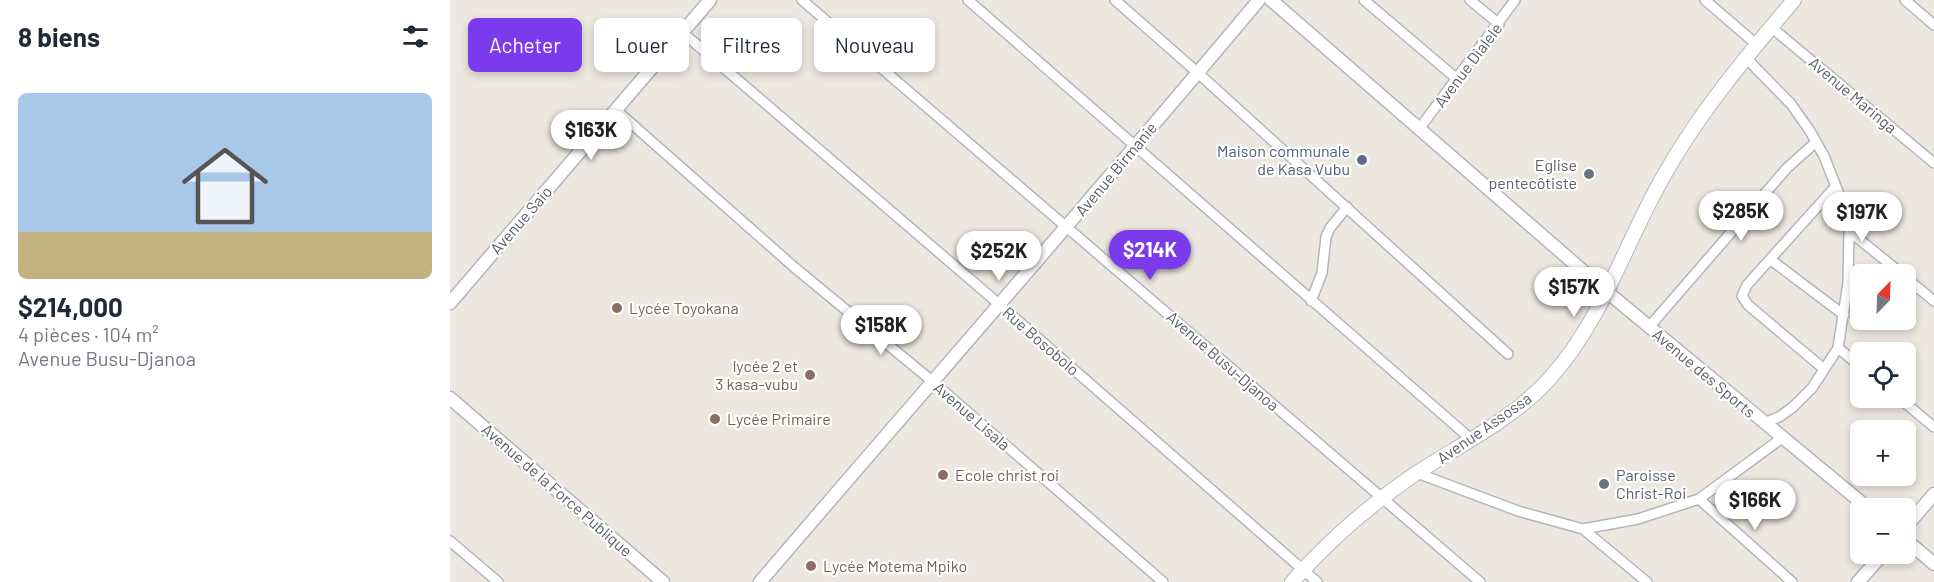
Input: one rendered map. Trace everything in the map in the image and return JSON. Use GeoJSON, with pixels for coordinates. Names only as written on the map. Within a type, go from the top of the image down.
{"type":"FeatureCollection","features":[{"type":"Feature","properties":{"kind":"main road","name":"Avenue Assossa"},"geometry":{"type":"LineString","coordinates":[[1292,582],[1336,537],[1382,498],[1514,411],[1550,379],[1596,312],[1663,177],[1708,105],[1794,0]]}},
{"type":"Feature","properties":{"kind":"street","name":"Avenue Saio"},"geometry":{"type":"LineString","coordinates":[[689,24],[710,0]]}},
{"type":"Feature","properties":{"kind":"street","name":"Avenue Busu-Djanoa"},"geometry":{"type":"LineString","coordinates":[[802,0],[1480,582]]}},
{"type":"Feature","properties":{"kind":"street"},"geometry":{"type":"LineString","coordinates":[[1115,0],[1508,354]]}},
{"type":"Feature","properties":{"kind":"street","name":"Avenue Birmanie"},"geometry":{"type":"LineString","coordinates":[[760,582],[1067,227],[1259,0]]}},
{"type":"Feature","properties":{"kind":"street","name":"Avenue des Sports"},"geometry":{"type":"LineString","coordinates":[[1271,0],[1606,291],[1856,498]]}},
{"type":"Feature","properties":{"kind":"street"},"geometry":{"type":"LineString","coordinates":[[1364,0],[1457,80]]}},
{"type":"Feature","properties":{"kind":"street"},"geometry":{"type":"LineString","coordinates":[[1470,0],[1499,24]]}},
{"type":"Feature","properties":{"kind":"street","name":"Avenue Dialele"},"geometry":{"type":"LineString","coordinates":[[1419,129],[1515,0]]}},
{"type":"Feature","properties":{"kind":"street"},"geometry":{"type":"LineString","coordinates":[[1705,0],[1756,44]]}},
{"type":"Feature","properties":{"kind":"street"},"geometry":{"type":"LineString","coordinates":[[1905,0],[1934,25]]}},
{"type":"Feature","properties":{"kind":"street"},"geometry":{"type":"LineString","coordinates":[[974,2],[1311,301],[1472,440]]}},
{"type":"Feature","properties":{"kind":"street","name":"Avenue Maringa"},"geometry":{"type":"LineString","coordinates":[[1771,27],[1934,163]]}},
{"type":"Feature","properties":{"kind":"street","name":"Rue Bosobolo"},"geometry":{"type":"LineString","coordinates":[[689,38],[1000,305],[1317,582]]}},
{"type":"Feature","properties":{"kind":"street"},"geometry":{"type":"LineString","coordinates":[[1745,57],[1791,104],[1816,142],[1836,186],[1849,231],[1845,315],[1838,348],[1812,388],[1793,407],[1779,417],[1764,423]]}},
{"type":"Feature","properties":{"kind":"street","name":"Avenue Saio"},"geometry":{"type":"LineString","coordinates":[[450,303],[648,72]]}},
{"type":"Feature","properties":{"kind":"street","name":"Avenue Lisala"},"geometry":{"type":"LineString","coordinates":[[616,110],[794,267],[932,381],[1163,582]]}},
{"type":"Feature","properties":{"kind":"street"},"geometry":{"type":"LineString","coordinates":[[1649,327],[1787,168],[1816,142]]}},
{"type":"Feature","properties":{"kind":"street"},"geometry":{"type":"LineString","coordinates":[[1824,369],[1749,305],[1742,296],[1747,285],[1836,186]]}},
{"type":"Feature","properties":{"kind":"street"},"geometry":{"type":"LineString","coordinates":[[1311,301],[1322,273],[1326,237],[1330,228],[1347,207]]}},
{"type":"Feature","properties":{"kind":"street"},"geometry":{"type":"LineString","coordinates":[[1849,231],[1889,264]]}},
{"type":"Feature","properties":{"kind":"street"},"geometry":{"type":"LineString","coordinates":[[1771,260],[1845,315]]}},
{"type":"Feature","properties":{"kind":"street"},"geometry":{"type":"LineString","coordinates":[[1916,286],[1934,301]]}},
{"type":"Feature","properties":{"kind":"street"},"geometry":{"type":"LineString","coordinates":[[1838,348],[1850,358]]}},
{"type":"Feature","properties":{"kind":"street","name":"Avenue de la Force Publique"},"geometry":{"type":"LineString","coordinates":[[450,398],[663,582]]}},
{"type":"Feature","properties":{"kind":"street"},"geometry":{"type":"LineString","coordinates":[[1911,408],[1934,427]]}},
{"type":"Feature","properties":{"kind":"street"},"geometry":{"type":"LineString","coordinates":[[1583,529],[1638,519],[1699,500],[1782,438]]}},
{"type":"Feature","properties":{"kind":"street"},"geometry":{"type":"LineString","coordinates":[[1417,473],[1518,510],[1583,529],[1647,582]]}},
{"type":"Feature","properties":{"kind":"street"},"geometry":{"type":"LineString","coordinates":[[1916,515],[1934,494]]}},
{"type":"Feature","properties":{"kind":"street"},"geometry":{"type":"LineString","coordinates":[[1699,500],[1792,582]]}},
{"type":"Feature","properties":{"kind":"street"},"geometry":{"type":"LineString","coordinates":[[450,541],[498,582]]}},
{"type":"Feature","properties":{"kind":"street"},"geometry":{"type":"LineString","coordinates":[[1916,548],[1934,564]]}},
{"type":"Feature","properties":{"kind":"street"},"geometry":{"type":"LineString","coordinates":[[1858,582],[1874,564]]}},
{"type":"Feature","properties":{"kind":"place","name":"Maison communale de Kasa Vubu"},"geometry":{"type":"Point","coordinates":[1362,160]}},
{"type":"Feature","properties":{"kind":"place","name":"Eglise pentecôtiste"},"geometry":{"type":"Point","coordinates":[1589,174]}},
{"type":"Feature","properties":{"kind":"place","name":"Lycée Toyokana"},"geometry":{"type":"Point","coordinates":[617,308]}},
{"type":"Feature","properties":{"kind":"place","name":"lycée 2 et 3 kasa-vubu"},"geometry":{"type":"Point","coordinates":[810,375]}},
{"type":"Feature","properties":{"kind":"place","name":"Lycée Primaire"},"geometry":{"type":"Point","coordinates":[715,419]}},
{"type":"Feature","properties":{"kind":"place","name":"Ecole christ roi"},"geometry":{"type":"Point","coordinates":[943,475]}},
{"type":"Feature","properties":{"kind":"place","name":"Paroisse Christ-Roi"},"geometry":{"type":"Point","coordinates":[1604,484]}},
{"type":"Feature","properties":{"kind":"place","name":"Lycée Motema Mpiko"},"geometry":{"type":"Point","coordinates":[811,566]}}]}
